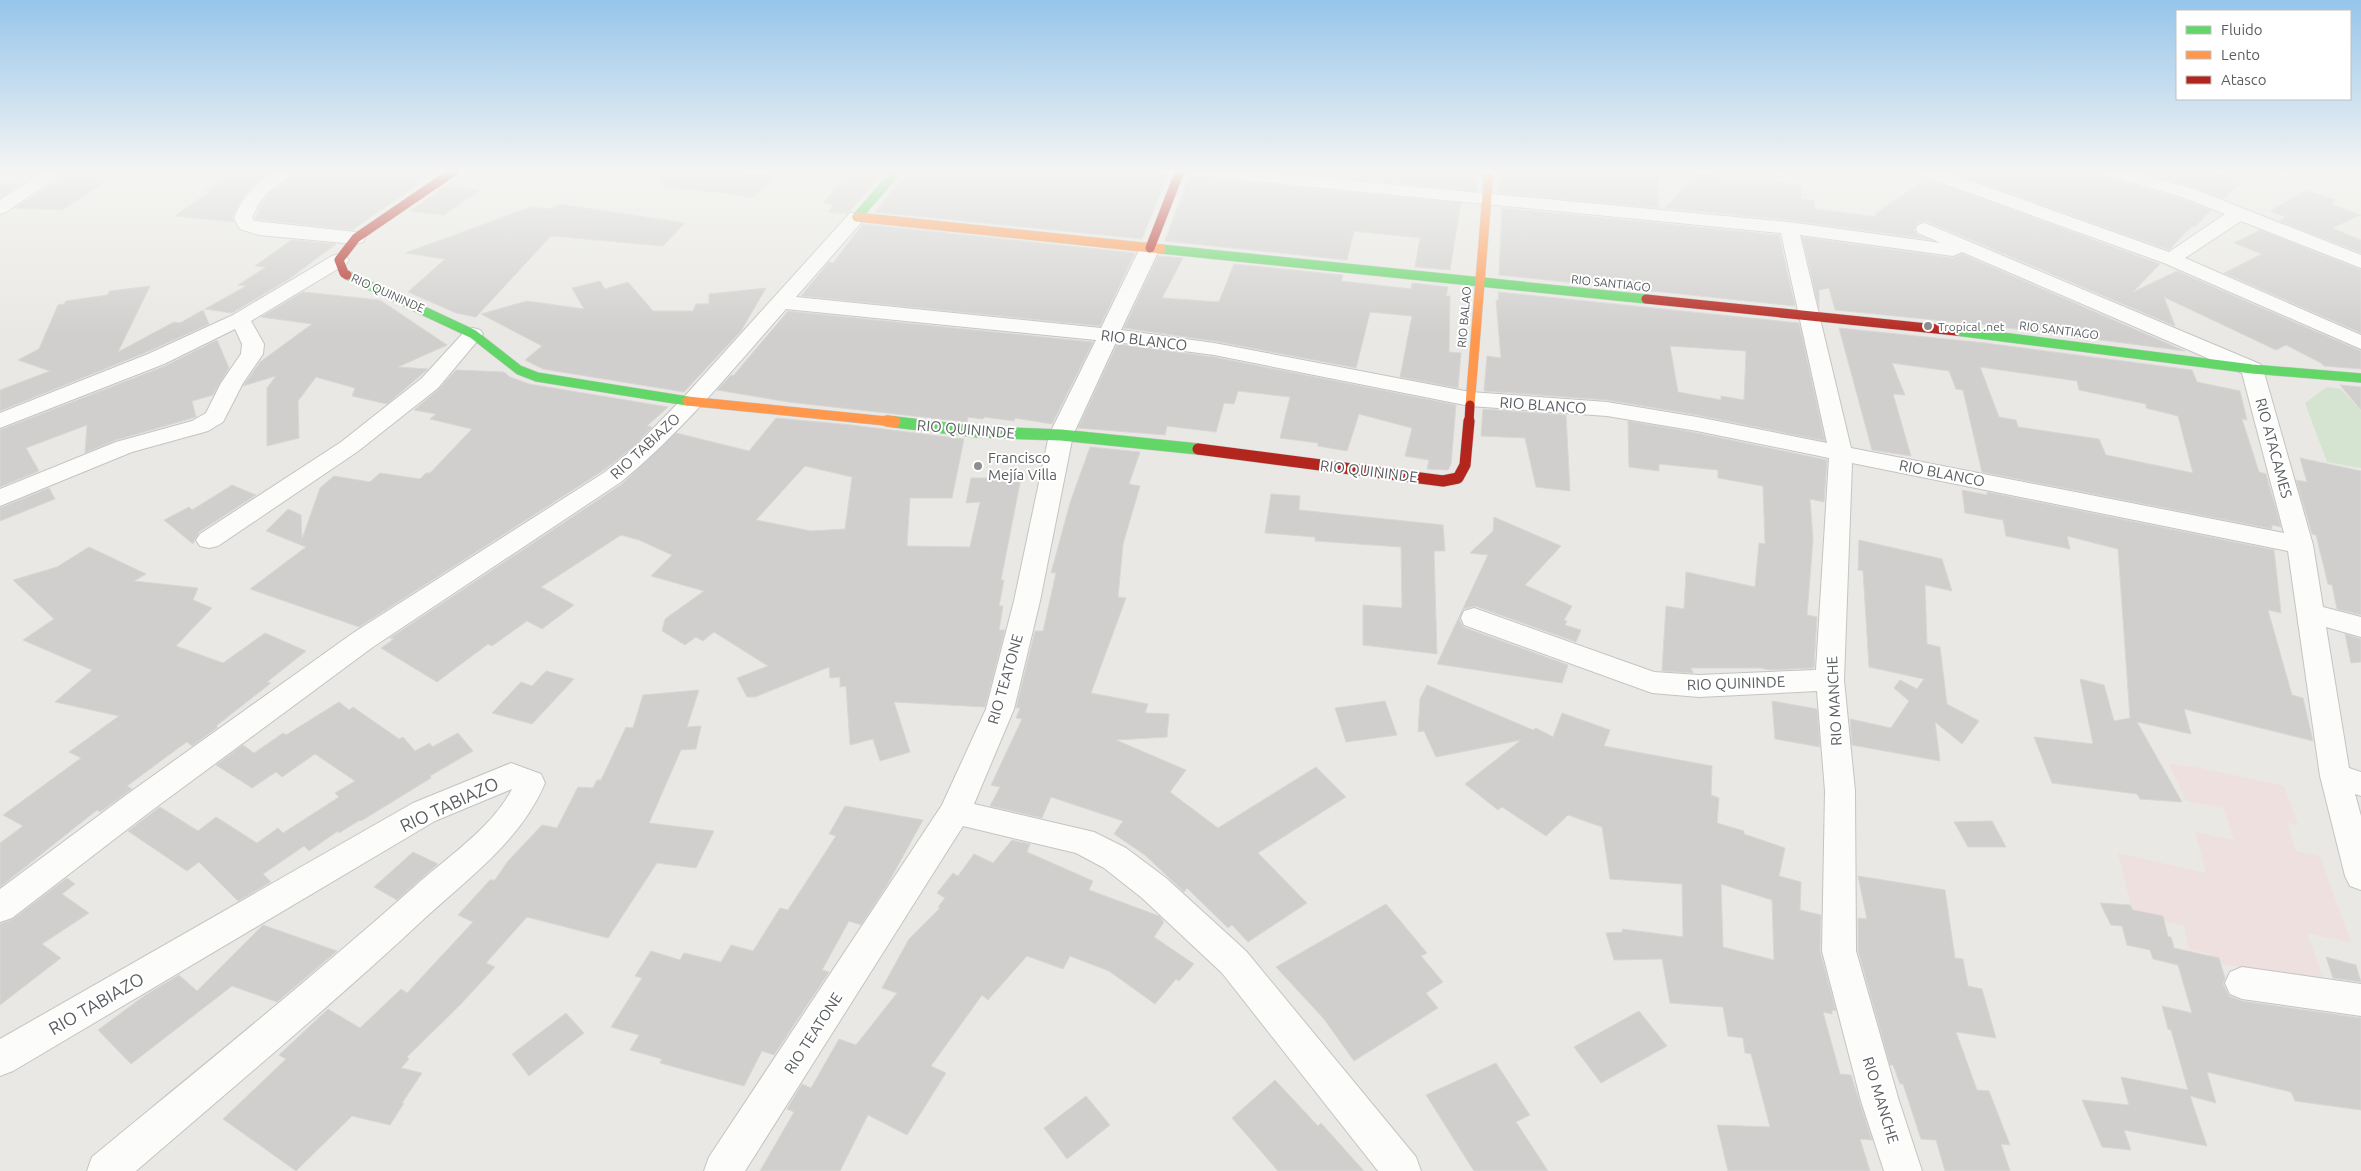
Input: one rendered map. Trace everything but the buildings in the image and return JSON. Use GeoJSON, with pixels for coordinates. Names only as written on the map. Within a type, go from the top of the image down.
{"type":"FeatureCollection","features":[{"type":"Feature","properties":{"kind":"street"},"geometry":{"type":"LineString","coordinates":[[249,226],[259,229],[356,238]]}},
{"type":"Feature","properties":{"kind":"street","name":"RIO QUININDE"},"geometry":{"type":"LineString","coordinates":[[374,226],[356,238],[339,260],[344,273],[356,281],[404,300],[474,334],[519,370],[537,377],[692,402],[851,416],[978,432],[1061,435],[1241,453],[1443,481],[1458,478],[1465,465]]}},
{"type":"Feature","properties":{"kind":"street","name":"RIO TABIAZO"},"geometry":{"type":"LineString","coordinates":[[0,908],[140,802],[363,640],[613,477],[641,454],[692,402],[849,226]]}},
{"type":"Feature","properties":{"kind":"street","name":"RIO SANTIAGO"},"geometry":{"type":"LineString","coordinates":[[939,226],[1985,334],[2252,369],[2361,378]]}},
{"type":"Feature","properties":{"kind":"street","name":"RIO TEATONE"},"geometry":{"type":"LineString","coordinates":[[723,1171],[955,812],[1000,709],[1027,601],[1061,435],[1150,248],[1159,226]]}},
{"type":"Feature","properties":{"kind":"street","name":"RIO BALAO"},"geometry":{"type":"LineString","coordinates":[[1465,465],[1486,226]]}},
{"type":"Feature","properties":{"kind":"street"},"geometry":{"type":"LineString","coordinates":[[1764,226],[1987,255]]}},
{"type":"Feature","properties":{"kind":"street"},"geometry":{"type":"LineString","coordinates":[[2078,226],[2171,259],[2361,343]]}},
{"type":"Feature","properties":{"kind":"street"},"geometry":{"type":"LineString","coordinates":[[2171,259],[2221,226]]}},
{"type":"Feature","properties":{"kind":"street"},"geometry":{"type":"LineString","coordinates":[[2268,226],[2361,262]]}},
{"type":"Feature","properties":{"kind":"street","name":"RIO MANCHE"},"geometry":{"type":"LineString","coordinates":[[1789,228],[1841,453],[1830,680],[1840,791],[1838,951],[1880,1101],[1903,1171]]}},
{"type":"Feature","properties":{"kind":"street"},"geometry":{"type":"LineString","coordinates":[[1925,229],[2252,369]]}},
{"type":"Feature","properties":{"kind":"street"},"geometry":{"type":"LineString","coordinates":[[0,421],[156,359],[240,319],[339,260]]}},
{"type":"Feature","properties":{"kind":"street","name":"RIO BLANCO"},"geometry":{"type":"LineString","coordinates":[[781,302],[1108,335],[1214,349],[1470,399],[1606,409],[1697,424],[2300,544]]}},
{"type":"Feature","properties":{"kind":"street"},"geometry":{"type":"LineString","coordinates":[[0,498],[124,447],[200,426],[215,417],[232,383],[252,354],[253,344],[240,319]]}},
{"type":"Feature","properties":{"kind":"street"},"geometry":{"type":"LineString","coordinates":[[209,540],[349,447],[430,383],[474,334]]}},
{"type":"Feature","properties":{"kind":"street","name":"RIO ATACAMES"},"geometry":{"type":"LineString","coordinates":[[2252,369],[2300,544],[2312,614],[2348,780],[2361,876]]}},
{"type":"Feature","properties":{"kind":"street"},"geometry":{"type":"LineString","coordinates":[[2312,614],[2361,627]]}},
{"type":"Feature","properties":{"kind":"street","name":"RIO QUININDE"},"geometry":{"type":"LineString","coordinates":[[1474,618],[1652,682],[1699,686],[1830,680]]}},
{"type":"Feature","properties":{"kind":"street","name":"RIO TABIAZO"},"geometry":{"type":"LineString","coordinates":[[0,1059],[424,812],[512,775],[530,783],[526,797],[499,828],[411,911],[106,1171]]}},
{"type":"Feature","properties":{"kind":"street"},"geometry":{"type":"LineString","coordinates":[[955,812],[1082,841],[1115,858],[1154,888],[1234,962],[1402,1171]]}},
{"type":"Feature","properties":{"kind":"street"},"geometry":{"type":"LineString","coordinates":[[2242,983],[2361,1000]]}},
{"type":"Feature","properties":{"kind":"shaded area"},"geometry":{"type":"Polygon","coordinates":[[[2169,764],[2201,768],[2284,786],[2298,825],[2287,823],[2296,851],[2320,856],[2351,943],[2307,933],[2327,989],[2212,961],[2210,954],[2189,949],[2184,926],[2133,914],[2118,853],[2206,873],[2195,832],[2234,840],[2224,808],[2186,801],[2169,764]]]}},
{"type":"Feature","properties":{"kind":"green space"},"geometry":{"type":"Polygon","coordinates":[[[2327,387],[2341,389],[2361,411],[2361,468],[2327,462],[2305,403],[2327,387]]]}},
{"type":"Feature","properties":{"kind":"traffic: fast"},"geometry":{"type":"LineString","coordinates":[[1161,249],[1646,299]]}},
{"type":"Feature","properties":{"kind":"traffic: fast"},"geometry":{"type":"LineString","coordinates":[[347,275],[473,334],[519,370],[537,377],[687,401]]}},
{"type":"Feature","properties":{"kind":"traffic: fast"},"geometry":{"type":"LineString","coordinates":[[1956,331],[2252,369],[2361,378]]}},
{"type":"Feature","properties":{"kind":"traffic: fast"},"geometry":{"type":"LineString","coordinates":[[895,422],[978,432],[1061,435],[1198,449]]}},
{"type":"Feature","properties":{"kind":"traffic: slow"},"geometry":{"type":"LineString","coordinates":[[939,226],[1161,249]]}},
{"type":"Feature","properties":{"kind":"traffic: slow"},"geometry":{"type":"LineString","coordinates":[[1470,405],[1485,226]]}},
{"type":"Feature","properties":{"kind":"traffic: slow"},"geometry":{"type":"LineString","coordinates":[[687,401],[895,422]]}},
{"type":"Feature","properties":{"kind":"traffic: jam"},"geometry":{"type":"LineString","coordinates":[[347,275],[344,273],[339,260],[356,238],[374,226]]}},
{"type":"Feature","properties":{"kind":"traffic: jam"},"geometry":{"type":"LineString","coordinates":[[1150,248],[1159,226]]}},
{"type":"Feature","properties":{"kind":"traffic: jam"},"geometry":{"type":"LineString","coordinates":[[1646,299],[1956,331]]}},
{"type":"Feature","properties":{"kind":"traffic: jam"},"geometry":{"type":"LineString","coordinates":[[1198,449],[1443,481],[1458,478],[1465,465],[1470,405]]}},
{"type":"Feature","properties":{"kind":"place","name":"Tropical .net"},"geometry":{"type":"Point","coordinates":[1928,326]}},
{"type":"Feature","properties":{"kind":"place","name":"Francisco Mejía Villa"},"geometry":{"type":"Point","coordinates":[978,466]}}]}
